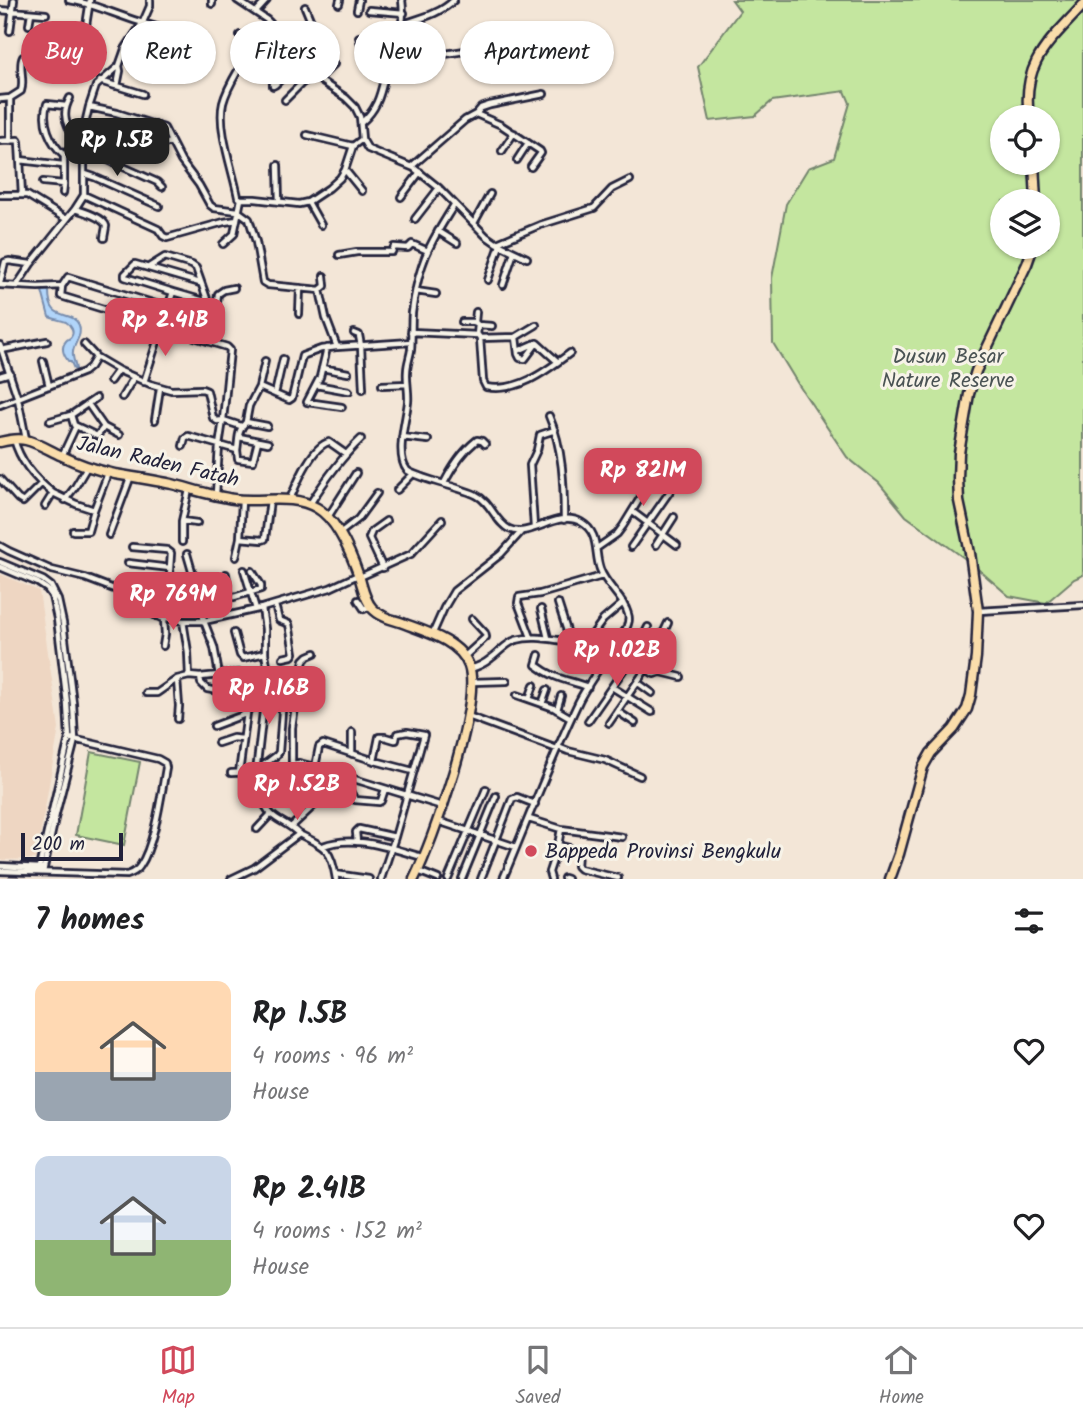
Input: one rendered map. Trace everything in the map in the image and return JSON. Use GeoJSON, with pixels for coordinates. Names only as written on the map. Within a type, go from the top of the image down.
{"type":"FeatureCollection","features":[{"type":"Feature","properties":{"kind":"highway"},"geometry":{"type":"LineString","coordinates":[[1028,105],[1028,80],[1034,65],[1054,36],[1083,5]]}},
{"type":"Feature","properties":{"kind":"highway"},"geometry":{"type":"LineString","coordinates":[[890,879],[905,835],[921,772],[931,753],[954,729],[970,700],[976,657],[978,611],[959,501],[959,453],[976,371],[1029,259]]}},
{"type":"Feature","properties":{"kind":"highway","name":"Jalan Raden Fatah"},"geometry":{"type":"LineString","coordinates":[[0,442],[27,440],[87,467],[242,500],[289,500],[310,504],[328,517],[340,533],[370,606]]}},
{"type":"Feature","properties":{"kind":"highway"},"geometry":{"type":"LineString","coordinates":[[370,606],[382,616],[451,645],[464,657],[470,669],[472,682],[458,754],[438,821],[416,875]]}},
{"type":"Feature","properties":{"kind":"street"},"geometry":{"type":"LineString","coordinates":[[10,31],[14,0]]}},
{"type":"Feature","properties":{"kind":"street"},"geometry":{"type":"LineString","coordinates":[[69,0],[90,2],[140,21]]}},
{"type":"Feature","properties":{"kind":"street"},"geometry":{"type":"LineString","coordinates":[[143,21],[150,0]]}},
{"type":"Feature","properties":{"kind":"street"},"geometry":{"type":"LineString","coordinates":[[237,0],[267,21]]}},
{"type":"Feature","properties":{"kind":"street"},"geometry":{"type":"LineString","coordinates":[[256,12],[267,0]]}},
{"type":"Feature","properties":{"kind":"street"},"geometry":{"type":"LineString","coordinates":[[357,10],[359,0]]}},
{"type":"Feature","properties":{"kind":"street"},"geometry":{"type":"LineString","coordinates":[[402,0],[403,21]]}},
{"type":"Feature","properties":{"kind":"street"},"geometry":{"type":"LineString","coordinates":[[412,21],[435,13],[454,0]]}},
{"type":"Feature","properties":{"kind":"street"},"geometry":{"type":"LineString","coordinates":[[86,21],[90,2]]}},
{"type":"Feature","properties":{"kind":"street"},"geometry":{"type":"LineString","coordinates":[[305,7],[311,21]]}},
{"type":"Feature","properties":{"kind":"street"},"geometry":{"type":"LineString","coordinates":[[0,10],[46,15]]}},
{"type":"Feature","properties":{"kind":"street"},"geometry":{"type":"LineString","coordinates":[[369,10],[404,13]]}},
{"type":"Feature","properties":{"kind":"street"},"geometry":{"type":"LineString","coordinates":[[30,21],[31,13]]}},
{"type":"Feature","properties":{"kind":"street"},"geometry":{"type":"LineString","coordinates":[[117,86],[121,60]]}},
{"type":"Feature","properties":{"kind":"street"},"geometry":{"type":"LineString","coordinates":[[284,61],[291,69],[273,86],[284,61]]}},
{"type":"Feature","properties":{"kind":"street"},"geometry":{"type":"LineString","coordinates":[[107,76],[119,66]]}},
{"type":"Feature","properties":{"kind":"street"},"geometry":{"type":"LineString","coordinates":[[0,99],[10,98],[21,92],[23,84]]}},
{"type":"Feature","properties":{"kind":"street"},"geometry":{"type":"LineString","coordinates":[[63,193],[64,155],[80,141],[93,91],[98,84]]}},
{"type":"Feature","properties":{"kind":"street"},"geometry":{"type":"LineString","coordinates":[[107,84],[143,94]]}},
{"type":"Feature","properties":{"kind":"street"},"geometry":{"type":"LineString","coordinates":[[231,84],[222,106],[221,121],[238,197],[241,199]]}},
{"type":"Feature","properties":{"kind":"street"},"geometry":{"type":"LineString","coordinates":[[285,100],[307,84]]}},
{"type":"Feature","properties":{"kind":"street"},"geometry":{"type":"LineString","coordinates":[[326,84],[355,107],[360,117],[362,139],[370,151],[412,166],[498,244],[527,258]]}},
{"type":"Feature","properties":{"kind":"street"},"geometry":{"type":"LineString","coordinates":[[361,123],[375,109],[383,84]]}},
{"type":"Feature","properties":{"kind":"street"},"geometry":{"type":"LineString","coordinates":[[412,166],[481,108],[544,94]]}},
{"type":"Feature","properties":{"kind":"street"},"geometry":{"type":"LineString","coordinates":[[10,98],[10,141]]}},
{"type":"Feature","properties":{"kind":"street"},"geometry":{"type":"LineString","coordinates":[[17,285],[84,194],[84,152],[80,141],[67,126],[64,114],[69,98]]}},
{"type":"Feature","properties":{"kind":"street"},"geometry":{"type":"LineString","coordinates":[[64,155],[48,133],[45,110],[47,104],[66,106]]}},
{"type":"Feature","properties":{"kind":"street"},"geometry":{"type":"LineString","coordinates":[[89,107],[163,128],[210,205],[238,211],[249,219],[263,282],[268,285],[320,290],[325,288],[324,276]]}},
{"type":"Feature","properties":{"kind":"street"},"geometry":{"type":"LineString","coordinates":[[475,114],[501,125],[541,152],[531,167]]}},
{"type":"Feature","properties":{"kind":"street"},"geometry":{"type":"LineString","coordinates":[[84,127],[105,129]]}},
{"type":"Feature","properties":{"kind":"street"},"geometry":{"type":"LineString","coordinates":[[502,151],[514,133]]}},
{"type":"Feature","properties":{"kind":"street"},"geometry":{"type":"LineString","coordinates":[[307,135],[353,146]]}},
{"type":"Feature","properties":{"kind":"street"},"geometry":{"type":"LineString","coordinates":[[241,199],[299,204],[308,202],[340,178],[353,146],[362,139]]}},
{"type":"Feature","properties":{"kind":"street"},"geometry":{"type":"LineString","coordinates":[[0,141],[19,142],[22,195]]}},
{"type":"Feature","properties":{"kind":"street"},"geometry":{"type":"LineString","coordinates":[[148,141],[164,144],[171,142]]}},
{"type":"Feature","properties":{"kind":"street"},"geometry":{"type":"LineString","coordinates":[[517,160],[528,143]]}},
{"type":"Feature","properties":{"kind":"street"},"geometry":{"type":"LineString","coordinates":[[84,152],[157,182],[162,187]]}},
{"type":"Feature","properties":{"kind":"street"},"geometry":{"type":"LineString","coordinates":[[20,160],[63,165]]}},
{"type":"Feature","properties":{"kind":"street"},"geometry":{"type":"LineString","coordinates":[[278,165],[279,202]]}},
{"type":"Feature","properties":{"kind":"street"},"geometry":{"type":"LineString","coordinates":[[345,170],[362,191]]}},
{"type":"Feature","properties":{"kind":"street"},"geometry":{"type":"LineString","coordinates":[[401,197],[420,172]]}},
{"type":"Feature","properties":{"kind":"street"},"geometry":{"type":"LineString","coordinates":[[85,174],[159,206]]}},
{"type":"Feature","properties":{"kind":"street"},"geometry":{"type":"LineString","coordinates":[[498,244],[540,225],[594,208],[612,189],[630,180]]}},
{"type":"Feature","properties":{"kind":"street"},"geometry":{"type":"LineString","coordinates":[[43,182],[64,184]]}},
{"type":"Feature","properties":{"kind":"street"},"geometry":{"type":"LineString","coordinates":[[415,219],[439,188]]}},
{"type":"Feature","properties":{"kind":"street"},"geometry":{"type":"LineString","coordinates":[[84,194],[158,229],[167,239],[237,220]]}},
{"type":"Feature","properties":{"kind":"street"},"geometry":{"type":"LineString","coordinates":[[474,223],[490,194]]}},
{"type":"Feature","properties":{"kind":"street"},"geometry":{"type":"LineString","coordinates":[[0,195],[22,195],[66,219]]}},
{"type":"Feature","properties":{"kind":"street"},"geometry":{"type":"LineString","coordinates":[[223,244],[234,234],[241,199]]}},
{"type":"Feature","properties":{"kind":"street"},"geometry":{"type":"LineString","coordinates":[[308,202],[321,225]]}},
{"type":"Feature","properties":{"kind":"street"},"geometry":{"type":"LineString","coordinates":[[454,205],[428,251],[416,291],[407,368],[408,401],[402,437],[402,458],[406,469],[412,475],[444,483],[480,497],[505,526],[510,530],[522,532]]}},
{"type":"Feature","properties":{"kind":"street"},"geometry":{"type":"LineString","coordinates":[[75,209],[105,224],[103,237]]}},
{"type":"Feature","properties":{"kind":"street"},"geometry":{"type":"LineString","coordinates":[[438,231],[457,243]]}},
{"type":"Feature","properties":{"kind":"street"},"geometry":{"type":"LineString","coordinates":[[339,255],[392,252],[394,247],[408,248],[412,244],[428,251]]}},
{"type":"Feature","properties":{"kind":"street"},"geometry":{"type":"LineString","coordinates":[[488,280],[498,244]]}},
{"type":"Feature","properties":{"kind":"street"},"geometry":{"type":"LineString","coordinates":[[503,285],[514,252]]}},
{"type":"Feature","properties":{"kind":"street"},"geometry":{"type":"LineString","coordinates":[[149,267],[165,257],[192,265],[207,298],[205,301],[125,276],[133,264],[200,283]]}},
{"type":"Feature","properties":{"kind":"street"},"geometry":{"type":"LineString","coordinates":[[31,264],[5,262],[0,284],[49,288],[62,286]]}},
{"type":"Feature","properties":{"kind":"street"},"geometry":{"type":"LineString","coordinates":[[61,296],[62,286],[68,277],[212,321],[218,295],[224,290],[234,288]]}},
{"type":"Feature","properties":{"kind":"street"},"geometry":{"type":"LineString","coordinates":[[49,288],[61,296],[229,348],[216,494]]}},
{"type":"Feature","properties":{"kind":"street"},"geometry":{"type":"LineString","coordinates":[[299,314],[300,288]]}},
{"type":"Feature","properties":{"kind":"street"},"geometry":{"type":"LineString","coordinates":[[320,290],[326,318],[337,347]]}},
{"type":"Feature","properties":{"kind":"street"},"geometry":{"type":"LineString","coordinates":[[416,291],[436,293]]}},
{"type":"Feature","properties":{"kind":"street"},"geometry":{"type":"LineString","coordinates":[[144,382],[173,292]]}},
{"type":"Feature","properties":{"kind":"street"},"geometry":{"type":"LineString","coordinates":[[476,312],[482,381],[486,387],[502,387],[527,381],[570,353]]}},
{"type":"Feature","properties":{"kind":"street"},"geometry":{"type":"LineString","coordinates":[[462,322],[492,326]]}},
{"type":"Feature","properties":{"kind":"street"},"geometry":{"type":"LineString","coordinates":[[411,332],[516,337],[536,325]]}},
{"type":"Feature","properties":{"kind":"street"},"geometry":{"type":"LineString","coordinates":[[354,332],[359,335],[361,346],[363,389]]}},
{"type":"Feature","properties":{"kind":"street"},"geometry":{"type":"LineString","coordinates":[[516,337],[520,358],[524,359],[537,343]]}},
{"type":"Feature","properties":{"kind":"street"},"geometry":{"type":"LineString","coordinates":[[27,440],[18,399],[1,347],[47,341]]}},
{"type":"Feature","properties":{"kind":"street"},"geometry":{"type":"LineString","coordinates":[[259,387],[287,400],[292,398],[302,356],[327,348],[411,342]]}},
{"type":"Feature","properties":{"kind":"street"},"geometry":{"type":"LineString","coordinates":[[537,343],[558,362]]}},
{"type":"Feature","properties":{"kind":"street"},"geometry":{"type":"LineString","coordinates":[[518,351],[537,343]]}},
{"type":"Feature","properties":{"kind":"street"},"geometry":{"type":"LineString","coordinates":[[84,344],[96,357],[144,382],[171,390],[205,390],[213,418],[217,421],[267,426]]}},
{"type":"Feature","properties":{"kind":"street"},"geometry":{"type":"LineString","coordinates":[[327,348],[316,385],[307,402],[342,407]]}},
{"type":"Feature","properties":{"kind":"street"},"geometry":{"type":"LineString","coordinates":[[0,405],[87,370],[96,357]]}},
{"type":"Feature","properties":{"kind":"street"},"geometry":{"type":"LineString","coordinates":[[275,394],[283,359]]}},
{"type":"Feature","properties":{"kind":"street"},"geometry":{"type":"LineString","coordinates":[[43,361],[49,386]]}},
{"type":"Feature","properties":{"kind":"street"},"geometry":{"type":"LineString","coordinates":[[258,440],[252,461],[238,459],[239,437],[249,406],[259,387],[265,361]]}},
{"type":"Feature","properties":{"kind":"street"},"geometry":{"type":"LineString","coordinates":[[322,368],[348,373]]}},
{"type":"Feature","properties":{"kind":"street"},"geometry":{"type":"LineString","coordinates":[[110,381],[118,370]]}},
{"type":"Feature","properties":{"kind":"street"},"geometry":{"type":"LineString","coordinates":[[0,376],[10,373]]}},
{"type":"Feature","properties":{"kind":"street"},"geometry":{"type":"LineString","coordinates":[[122,397],[134,377]]}},
{"type":"Feature","properties":{"kind":"street"},"geometry":{"type":"LineString","coordinates":[[382,385],[407,384]]}},
{"type":"Feature","properties":{"kind":"street"},"geometry":{"type":"LineString","coordinates":[[316,385],[349,391]]}},
{"type":"Feature","properties":{"kind":"street"},"geometry":{"type":"LineString","coordinates":[[155,420],[160,388]]}},
{"type":"Feature","properties":{"kind":"street"},"geometry":{"type":"LineString","coordinates":[[51,421],[71,415],[96,398]]}},
{"type":"Feature","properties":{"kind":"street"},"geometry":{"type":"LineString","coordinates":[[88,404],[104,428],[119,435]]}},
{"type":"Feature","properties":{"kind":"street"},"geometry":{"type":"LineString","coordinates":[[62,456],[75,426],[71,415]]}},
{"type":"Feature","properties":{"kind":"street"},"geometry":{"type":"LineString","coordinates":[[549,416],[555,430],[563,482],[564,520]]}},
{"type":"Feature","properties":{"kind":"street"},"geometry":{"type":"LineString","coordinates":[[60,418],[97,436],[104,428]]}},
{"type":"Feature","properties":{"kind":"street"},"geometry":{"type":"LineString","coordinates":[[534,527],[530,465],[540,435],[555,430]]}},
{"type":"Feature","properties":{"kind":"street"},"geometry":{"type":"LineString","coordinates":[[183,446],[188,436],[237,450]]}},
{"type":"Feature","properties":{"kind":"street"},"geometry":{"type":"LineString","coordinates":[[239,437],[268,443]]}},
{"type":"Feature","properties":{"kind":"street"},"geometry":{"type":"LineString","coordinates":[[402,437],[428,440]]}},
{"type":"Feature","properties":{"kind":"street"},"geometry":{"type":"LineString","coordinates":[[14,439],[24,462],[41,484],[65,499],[94,510]]}},
{"type":"Feature","properties":{"kind":"street"},"geometry":{"type":"LineString","coordinates":[[310,504],[325,480],[361,439]]}},
{"type":"Feature","properties":{"kind":"street"},"geometry":{"type":"LineString","coordinates":[[444,483],[457,460],[473,443],[480,440],[485,444]]}},
{"type":"Feature","properties":{"kind":"street"},"geometry":{"type":"LineString","coordinates":[[289,500],[305,467],[323,444],[329,442],[346,454]]}},
{"type":"Feature","properties":{"kind":"street"},"geometry":{"type":"LineString","coordinates":[[65,499],[87,467]]}},
{"type":"Feature","properties":{"kind":"street"},"geometry":{"type":"LineString","coordinates":[[73,531],[88,531],[108,472]]}},
{"type":"Feature","properties":{"kind":"street"},"geometry":{"type":"LineString","coordinates":[[328,517],[356,473]]}},
{"type":"Feature","properties":{"kind":"street"},"geometry":{"type":"LineString","coordinates":[[597,549],[617,534],[655,474]]}},
{"type":"Feature","properties":{"kind":"street"},"geometry":{"type":"LineString","coordinates":[[397,490],[412,475]]}},
{"type":"Feature","properties":{"kind":"street"},"geometry":{"type":"LineString","coordinates":[[109,535],[131,476]]}},
{"type":"Feature","properties":{"kind":"street"},"geometry":{"type":"LineString","coordinates":[[0,479],[23,502],[41,484]]}},
{"type":"Feature","properties":{"kind":"street"},"geometry":{"type":"LineString","coordinates":[[631,547],[675,484]]}},
{"type":"Feature","properties":{"kind":"street"},"geometry":{"type":"LineString","coordinates":[[182,542],[182,520],[189,489]]}},
{"type":"Feature","properties":{"kind":"street"},"geometry":{"type":"LineString","coordinates":[[45,506],[53,493]]}},
{"type":"Feature","properties":{"kind":"street"},"geometry":{"type":"LineString","coordinates":[[340,533],[358,519],[377,493]]}},
{"type":"Feature","properties":{"kind":"street"},"geometry":{"type":"LineString","coordinates":[[236,557],[242,500]]}},
{"type":"Feature","properties":{"kind":"street"},"geometry":{"type":"LineString","coordinates":[[240,538],[265,539],[270,500]]}},
{"type":"Feature","properties":{"kind":"street"},"geometry":{"type":"LineString","coordinates":[[633,512],[677,545]]}},
{"type":"Feature","properties":{"kind":"street"},"geometry":{"type":"LineString","coordinates":[[656,545],[674,517]]}},
{"type":"Feature","properties":{"kind":"street"},"geometry":{"type":"LineString","coordinates":[[182,520],[197,523]]}},
{"type":"Feature","properties":{"kind":"street"},"geometry":{"type":"LineString","coordinates":[[0,546],[52,570],[114,589],[162,618],[204,621],[275,605],[383,568],[413,552],[442,520]]}},
{"type":"Feature","properties":{"kind":"street"},"geometry":{"type":"LineString","coordinates":[[432,635],[454,591],[501,554],[522,532],[564,520],[579,521],[588,528],[594,537],[598,565],[603,576],[628,612],[626,629],[571,718],[503,879]]}},
{"type":"Feature","properties":{"kind":"street"},"geometry":{"type":"LineString","coordinates":[[383,568],[369,538],[372,531],[386,521]]}},
{"type":"Feature","properties":{"kind":"street"},"geometry":{"type":"LineString","coordinates":[[132,547],[167,550],[171,553],[171,594],[162,618],[165,634],[163,646]]}},
{"type":"Feature","properties":{"kind":"street"},"geometry":{"type":"LineString","coordinates":[[187,554],[219,675]]}},
{"type":"Feature","properties":{"kind":"street"},"geometry":{"type":"LineString","coordinates":[[128,563],[170,568]]}},
{"type":"Feature","properties":{"kind":"street"},"geometry":{"type":"LineString","coordinates":[[0,564],[49,583],[56,593],[63,623],[73,703],[72,739],[41,870]]}},
{"type":"Feature","properties":{"kind":"street"},"geometry":{"type":"LineString","coordinates":[[244,570],[265,629],[265,653],[271,689]]}},
{"type":"Feature","properties":{"kind":"street"},"geometry":{"type":"LineString","coordinates":[[226,574],[231,597],[259,590],[261,587],[252,571]]}},
{"type":"Feature","properties":{"kind":"street"},"geometry":{"type":"LineString","coordinates":[[531,637],[518,603],[519,597],[540,594],[603,576]]}},
{"type":"Feature","properties":{"kind":"street"},"geometry":{"type":"LineString","coordinates":[[358,600],[364,610],[370,606]]}},
{"type":"Feature","properties":{"kind":"street"},"geometry":{"type":"LineString","coordinates":[[558,603],[568,641]]}},
{"type":"Feature","properties":{"kind":"street"},"geometry":{"type":"LineString","coordinates":[[470,669],[488,661],[512,642],[531,637],[587,642],[603,620],[623,603]]}},
{"type":"Feature","properties":{"kind":"street"},"geometry":{"type":"LineString","coordinates":[[275,605],[279,620],[289,624],[291,633],[294,653],[283,658]]}},
{"type":"Feature","properties":{"kind":"street"},"geometry":{"type":"LineString","coordinates":[[978,611],[1083,605]]}},
{"type":"Feature","properties":{"kind":"street"},"geometry":{"type":"LineString","coordinates":[[541,609],[548,638]]}},
{"type":"Feature","properties":{"kind":"street"},"geometry":{"type":"LineString","coordinates":[[464,657],[486,637],[472,619]]}},
{"type":"Feature","properties":{"kind":"street"},"geometry":{"type":"LineString","coordinates":[[183,621],[190,676]]}},
{"type":"Feature","properties":{"kind":"street"},"geometry":{"type":"LineString","coordinates":[[609,723],[646,669],[668,623]]}},
{"type":"Feature","properties":{"kind":"street"},"geometry":{"type":"LineString","coordinates":[[589,721],[631,659],[648,627]]}},
{"type":"Feature","properties":{"kind":"street"},"geometry":{"type":"LineString","coordinates":[[234,633],[243,658],[265,653]]}},
{"type":"Feature","properties":{"kind":"street"},"geometry":{"type":"LineString","coordinates":[[613,649],[654,674],[661,672],[681,677]]}},
{"type":"Feature","properties":{"kind":"street"},"geometry":{"type":"LineString","coordinates":[[261,797],[286,774],[292,764],[292,728],[299,678],[304,660],[315,653]]}},
{"type":"Feature","properties":{"kind":"street"},"geometry":{"type":"LineString","coordinates":[[539,655],[536,665],[548,674],[588,687]]}},
{"type":"Feature","properties":{"kind":"street"},"geometry":{"type":"LineString","coordinates":[[146,693],[159,692],[177,679],[190,676],[239,673]]}},
{"type":"Feature","properties":{"kind":"street"},"geometry":{"type":"LineString","coordinates":[[246,680],[269,674]]}},
{"type":"Feature","properties":{"kind":"street"},"geometry":{"type":"LineString","coordinates":[[200,677],[202,685],[207,689],[219,691],[242,702]]}},
{"type":"Feature","properties":{"kind":"street"},"geometry":{"type":"LineString","coordinates":[[214,726],[236,719],[271,689],[299,678]]}},
{"type":"Feature","properties":{"kind":"street"},"geometry":{"type":"LineString","coordinates":[[177,679],[180,706],[178,719]]}},
{"type":"Feature","properties":{"kind":"street"},"geometry":{"type":"LineString","coordinates":[[472,682],[507,681]]}},
{"type":"Feature","properties":{"kind":"street"},"geometry":{"type":"LineString","coordinates":[[636,682],[652,693]]}},
{"type":"Feature","properties":{"kind":"street"},"geometry":{"type":"LineString","coordinates":[[231,773],[256,771],[279,752],[284,684]]}},
{"type":"Feature","properties":{"kind":"street"},"geometry":{"type":"LineString","coordinates":[[529,699],[534,685]]}},
{"type":"Feature","properties":{"kind":"street"},"geometry":{"type":"LineString","coordinates":[[612,687],[652,712]]}},
{"type":"Feature","properties":{"kind":"street"},"geometry":{"type":"LineString","coordinates":[[542,704],[547,690]]}},
{"type":"Feature","properties":{"kind":"street"},"geometry":{"type":"LineString","coordinates":[[265,694],[255,784],[261,797],[278,821],[323,846],[333,862],[335,876],[369,879]]}},
{"type":"Feature","properties":{"kind":"street"},"geometry":{"type":"LineString","coordinates":[[517,695],[571,718]]}},
{"type":"Feature","properties":{"kind":"street"},"geometry":{"type":"LineString","coordinates":[[557,710],[561,696]]}},
{"type":"Feature","properties":{"kind":"street"},"geometry":{"type":"LineString","coordinates":[[617,711],[635,723]]}},
{"type":"Feature","properties":{"kind":"street"},"geometry":{"type":"LineString","coordinates":[[239,773],[247,712]]}},
{"type":"Feature","properties":{"kind":"street"},"geometry":{"type":"LineString","coordinates":[[467,716],[557,748],[604,760],[640,776]]}},
{"type":"Feature","properties":{"kind":"street"},"geometry":{"type":"LineString","coordinates":[[352,732],[352,754]]}},
{"type":"Feature","properties":{"kind":"street"},"geometry":{"type":"LineString","coordinates":[[374,761],[379,737],[396,740],[397,734],[401,732],[424,735],[381,879]]}},
{"type":"Feature","properties":{"kind":"street"},"geometry":{"type":"LineString","coordinates":[[218,743],[233,738],[243,739]]}},
{"type":"Feature","properties":{"kind":"street"},"geometry":{"type":"LineString","coordinates":[[0,868],[127,875],[140,866],[148,850],[158,812],[165,763],[158,759],[72,739]]}},
{"type":"Feature","properties":{"kind":"street"},"geometry":{"type":"LineString","coordinates":[[315,767],[319,747],[323,744],[413,771]]}},
{"type":"Feature","properties":{"kind":"street"},"geometry":{"type":"LineString","coordinates":[[292,764],[315,767],[443,806]]}},
{"type":"Feature","properties":{"kind":"street"},"geometry":{"type":"LineString","coordinates":[[291,827],[310,807],[332,790],[351,793],[355,800],[379,802],[385,789]]}},
{"type":"Feature","properties":{"kind":"street"},"geometry":{"type":"LineString","coordinates":[[448,879],[486,789]]}},
{"type":"Feature","properties":{"kind":"street"},"geometry":{"type":"LineString","coordinates":[[462,879],[496,796]]}},
{"type":"Feature","properties":{"kind":"street"},"geometry":{"type":"LineString","coordinates":[[481,879],[514,798],[535,804]]}},
{"type":"Feature","properties":{"kind":"street"},"geometry":{"type":"LineString","coordinates":[[257,830],[271,814]]}},
{"type":"Feature","properties":{"kind":"street"},"geometry":{"type":"LineString","coordinates":[[529,819],[561,829],[622,837]]}},
{"type":"Feature","properties":{"kind":"street"},"geometry":{"type":"LineString","coordinates":[[438,821],[516,847]]}},
{"type":"Feature","properties":{"kind":"street"},"geometry":{"type":"LineString","coordinates":[[356,842],[356,832],[359,829],[395,837]]}},
{"type":"Feature","properties":{"kind":"street"},"geometry":{"type":"LineString","coordinates":[[551,879],[550,867],[561,829]]}},
{"type":"Feature","properties":{"kind":"street"},"geometry":{"type":"LineString","coordinates":[[231,879],[254,868],[299,834]]}},
{"type":"Feature","properties":{"kind":"street"},"geometry":{"type":"LineString","coordinates":[[323,846],[333,842],[356,842],[423,858]]}},
{"type":"Feature","properties":{"kind":"street"},"geometry":{"type":"LineString","coordinates":[[558,845],[576,849],[578,868],[598,876],[618,878]]}},
{"type":"Feature","properties":{"kind":"street"},"geometry":{"type":"LineString","coordinates":[[416,875],[438,879]]}},
{"type":"Feature","properties":{"kind":"shaded area"},"geometry":{"type":"Polygon","coordinates":[[[0,574],[39,591],[59,728],[36,859],[0,860],[0,574]]]}},
{"type":"Feature","properties":{"kind":"green space","name":"Dusun Besar Nature Reserve"},"geometry":{"type":"Polygon","coordinates":[[[732,0],[1083,0],[1083,575],[1074,579],[1046,603],[1009,596],[971,563],[906,516],[879,483],[847,457],[773,343],[772,278],[786,204],[808,168],[834,158],[850,103],[845,91],[772,101],[755,116],[710,121],[698,67],[740,11],[732,0]]]}},
{"type":"Feature","properties":{"kind":"green space"},"geometry":{"type":"Polygon","coordinates":[[[91,752],[140,762],[124,845],[76,835],[91,752]]]}},
{"type":"Feature","properties":{"kind":"water"},"geometry":{"type":"Polygon","coordinates":[[[42,291],[49,291],[50,301],[56,312],[71,317],[79,325],[80,332],[73,354],[76,369],[67,360],[63,349],[66,340],[71,338],[72,329],[66,322],[49,317],[42,291]]]}},
{"type":"Feature","properties":{"kind":"place","name":"Bappeda Provinsi Bengkulu"},"geometry":{"type":"Point","coordinates":[531,851]}}]}
